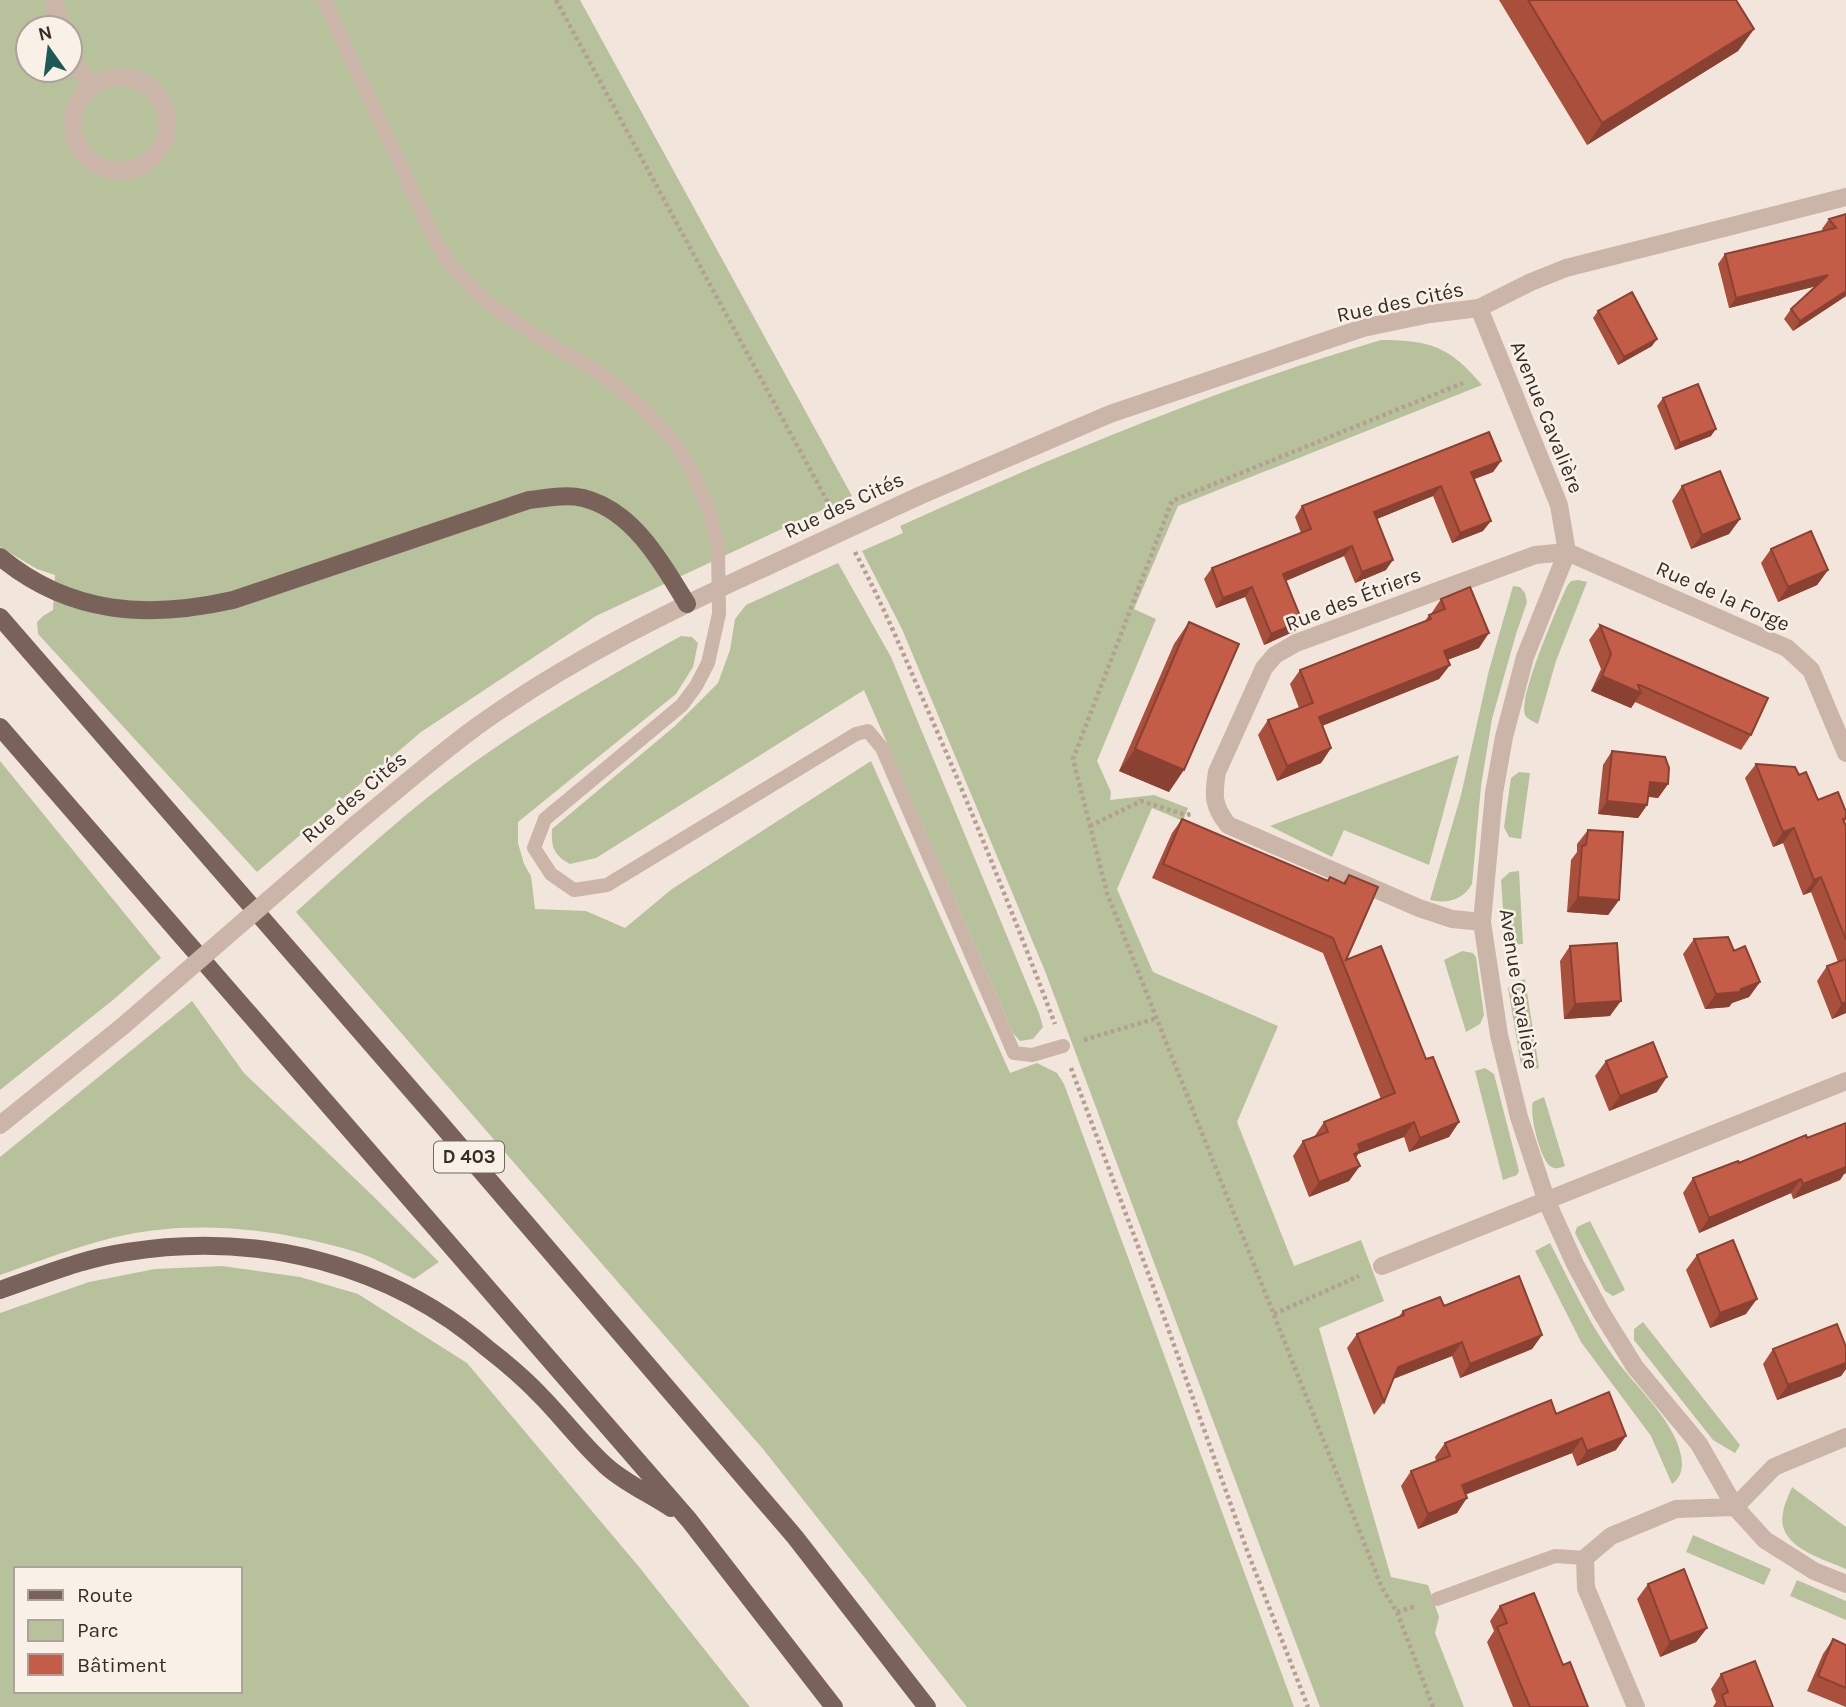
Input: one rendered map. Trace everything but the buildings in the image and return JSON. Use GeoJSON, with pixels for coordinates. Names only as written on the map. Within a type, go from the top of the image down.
{"type":"FeatureCollection","features":[{"type":"Feature","properties":{"kind":"main road"},"geometry":{"type":"LineString","coordinates":[[0,557],[20,574],[79,601],[117,609],[150,611],[195,608],[245,596],[529,500],[557,496],[583,498],[607,508],[634,528],[664,565],[687,604]]}},
{"type":"Feature","properties":{"kind":"main road","name":"D 403"},"geometry":{"type":"LineString","coordinates":[[0,617],[440,1123],[794,1537],[927,1707]]}},
{"type":"Feature","properties":{"kind":"main road"},"geometry":{"type":"LineString","coordinates":[[0,726],[689,1520],[834,1707]]}},
{"type":"Feature","properties":{"kind":"main road"},"geometry":{"type":"LineString","coordinates":[[0,1290],[124,1252],[172,1246],[262,1248],[307,1256],[355,1271],[400,1290],[443,1315],[486,1347],[539,1394],[606,1466],[689,1520]]}},
{"type":"Feature","properties":{"kind":"street"},"geometry":{"type":"LineString","coordinates":[[84,76],[91,87]]}},
{"type":"Feature","properties":{"kind":"street"},"geometry":{"type":"LineString","coordinates":[[133,78],[157,95],[167,122],[159,150],[136,168],[121,171],[93,163],[75,140],[73,125],[75,110],[81,97],[91,87],[104,79],[133,78]]}},
{"type":"Feature","properties":{"kind":"street","name":"Rue des Cités"},"geometry":{"type":"LineString","coordinates":[[0,1125],[123,1026],[436,758],[487,720],[604,646],[687,604],[919,496],[1110,414],[1363,328],[1417,317],[1479,309],[1531,282],[1566,268],[1846,197]]}},
{"type":"Feature","properties":{"kind":"street","name":"Avenue Cavalière"},"geometry":{"type":"LineString","coordinates":[[1479,309],[1559,505],[1567,552],[1525,657],[1504,737],[1494,793],[1482,922],[1499,1035],[1519,1117],[1547,1202],[1575,1265],[1635,1367],[1699,1444],[1735,1507],[1765,1540],[1814,1571],[1846,1584]]}},
{"type":"Feature","properties":{"kind":"street","name":"Rue de la Forge"},"geometry":{"type":"LineString","coordinates":[[1567,552],[1787,648],[1811,670],[1846,754]]}},
{"type":"Feature","properties":{"kind":"street","name":"Rue des Étriers"},"geometry":{"type":"LineString","coordinates":[[1217,811],[1214,791],[1217,772],[1264,668],[1275,655],[1296,643],[1535,555],[1567,552]]}},
{"type":"Feature","properties":{"kind":"street"},"geometry":{"type":"LineString","coordinates":[[1217,811],[1228,825],[1419,908],[1451,919],[1482,922]]}},
{"type":"Feature","properties":{"kind":"street"},"geometry":{"type":"LineString","coordinates":[[1382,1266],[1846,1081]]}},
{"type":"Feature","properties":{"kind":"street"},"geometry":{"type":"LineString","coordinates":[[1636,1707],[1586,1588],[1585,1558],[1611,1536],[1676,1509],[1735,1507],[1774,1467],[1846,1437]]}},
{"type":"Feature","properties":{"kind":"lane"},"geometry":{"type":"LineString","coordinates":[[324,0],[433,238],[452,266],[485,301],[530,332],[598,372],[637,402],[673,440],[694,475],[711,516],[718,547],[720,588],[719,614],[708,663],[682,705],[545,819],[534,848],[551,874],[573,890],[607,885],[856,734],[868,731],[882,748],[1014,1053],[1032,1055],[1063,1046]]}},
{"type":"Feature","properties":{"kind":"lane"},"geometry":{"type":"LineString","coordinates":[[1437,1599],[1555,1556],[1585,1558]]}},
{"type":"Feature","properties":{"kind":"path"},"geometry":{"type":"LineString","coordinates":[[1433,1707],[1397,1612],[1382,1588],[1107,893],[1073,759],[1172,501],[1464,383]]}},
{"type":"Feature","properties":{"kind":"path"},"geometry":{"type":"LineString","coordinates":[[1090,826],[1141,801],[1186,814],[1217,811]]}},
{"type":"Feature","properties":{"kind":"path"},"geometry":{"type":"LineString","coordinates":[[1157,1018],[1063,1046],[1153,1286],[1248,1553],[1308,1707]]}},
{"type":"Feature","properties":{"kind":"path"},"geometry":{"type":"LineString","coordinates":[[1274,1314],[1382,1266]]}},
{"type":"Feature","properties":{"kind":"green space"},"geometry":{"type":"Polygon","coordinates":[[[0,0],[580,0],[852,496],[596,616],[421,732],[257,872],[38,634],[37,622],[53,610],[55,575],[37,569],[0,547],[0,0]]]}},
{"type":"Feature","properties":{"kind":"green space"},"geometry":{"type":"Polygon","coordinates":[[[1381,340],[1413,342],[1438,348],[1460,362],[1482,385],[1178,506],[1134,609],[1156,619],[1097,761],[1111,792],[1110,800],[1154,795],[1188,808],[1183,821],[1152,808],[1117,889],[1153,972],[1278,1026],[1237,1122],[1294,1266],[1361,1240],[1384,1301],[1319,1328],[1391,1577],[1428,1585],[1439,1617],[1435,1633],[1464,1707],[1320,1707],[1045,971],[902,629],[862,551],[903,533],[900,526],[1078,449],[1258,380],[1381,340]]]}},
{"type":"Feature","properties":{"kind":"green space"},"geometry":{"type":"Polygon","coordinates":[[[838,563],[891,657],[1039,1013],[1043,1027],[1033,1039],[1020,1041],[1013,1033],[864,690],[596,858],[570,864],[555,850],[552,829],[675,726],[718,683],[730,650],[735,619],[746,605],[838,563]]]}},
{"type":"Feature","properties":{"kind":"green space"},"geometry":{"type":"Polygon","coordinates":[[[1571,581],[1587,582],[1556,661],[1538,724],[1525,715],[1527,690],[1567,586],[1571,581]]]}},
{"type":"Feature","properties":{"kind":"green space"},"geometry":{"type":"Polygon","coordinates":[[[1513,586],[1520,587],[1527,602],[1492,719],[1481,786],[1472,884],[1464,894],[1454,900],[1430,900],[1461,795],[1489,670],[1513,586]]]}},
{"type":"Feature","properties":{"kind":"green space"},"geometry":{"type":"Polygon","coordinates":[[[681,636],[692,637],[698,643],[693,667],[676,694],[518,822],[518,843],[524,864],[531,876],[535,909],[586,911],[625,928],[672,889],[871,761],[1010,1073],[1037,1063],[1057,1073],[1064,1084],[1294,1707],[967,1707],[763,1449],[296,912],[452,778],[551,712],[681,636]]]}},
{"type":"Feature","properties":{"kind":"green space"},"geometry":{"type":"Polygon","coordinates":[[[1459,755],[1429,865],[1344,830],[1332,857],[1270,826],[1459,755]]]}},
{"type":"Feature","properties":{"kind":"green space"},"geometry":{"type":"Polygon","coordinates":[[[0,761],[161,958],[0,1090],[0,761]]]}},
{"type":"Feature","properties":{"kind":"green space"},"geometry":{"type":"Polygon","coordinates":[[[1519,772],[1530,773],[1521,839],[1509,837],[1504,827],[1511,778],[1519,772]]]}},
{"type":"Feature","properties":{"kind":"green space"},"geometry":{"type":"Polygon","coordinates":[[[1519,871],[1523,944],[1511,945],[1505,938],[1501,880],[1510,872],[1519,871]]]}},
{"type":"Feature","properties":{"kind":"green space"},"geometry":{"type":"Polygon","coordinates":[[[1462,951],[1473,953],[1476,957],[1484,1015],[1480,1024],[1466,1032],[1444,960],[1462,951]]]}},
{"type":"Feature","properties":{"kind":"green space"},"geometry":{"type":"Polygon","coordinates":[[[1525,979],[1539,1068],[1527,1071],[1521,1065],[1508,988],[1525,979]]]}},
{"type":"Feature","properties":{"kind":"green space"},"geometry":{"type":"Polygon","coordinates":[[[192,1001],[244,1073],[439,1262],[414,1279],[363,1255],[324,1243],[259,1231],[194,1228],[129,1234],[60,1253],[0,1275],[0,1157],[192,1001]]]}},
{"type":"Feature","properties":{"kind":"green space"},"geometry":{"type":"Polygon","coordinates":[[[1485,1068],[1494,1074],[1519,1171],[1517,1175],[1503,1180],[1475,1071],[1485,1068]]]}},
{"type":"Feature","properties":{"kind":"green space"},"geometry":{"type":"Polygon","coordinates":[[[1544,1097],[1565,1166],[1559,1168],[1552,1167],[1546,1161],[1534,1125],[1533,1102],[1544,1097]]]}},
{"type":"Feature","properties":{"kind":"green space"},"geometry":{"type":"Polygon","coordinates":[[[1590,1221],[1625,1290],[1613,1296],[1605,1291],[1575,1233],[1577,1227],[1590,1221]]]}},
{"type":"Feature","properties":{"kind":"green space"},"geometry":{"type":"Polygon","coordinates":[[[1550,1243],[1602,1340],[1670,1428],[1681,1457],[1680,1475],[1672,1484],[1651,1436],[1581,1342],[1535,1251],[1550,1243]]]}},
{"type":"Feature","properties":{"kind":"green space"},"geometry":{"type":"Polygon","coordinates":[[[222,1266],[300,1277],[358,1294],[467,1363],[640,1568],[750,1707],[0,1707],[0,1313],[89,1282],[155,1269],[222,1266]]]}},
{"type":"Feature","properties":{"kind":"green space"},"geometry":{"type":"Polygon","coordinates":[[[1643,1322],[1740,1445],[1735,1453],[1713,1440],[1634,1340],[1634,1329],[1643,1322]]]}},
{"type":"Feature","properties":{"kind":"green space"},"geometry":{"type":"Polygon","coordinates":[[[1792,1487],[1846,1527],[1846,1569],[1803,1550],[1787,1535],[1783,1525],[1783,1513],[1792,1487]]]}},
{"type":"Feature","properties":{"kind":"green space"},"geometry":{"type":"Polygon","coordinates":[[[1693,1535],[1771,1569],[1764,1585],[1686,1552],[1693,1535]]]}},
{"type":"Feature","properties":{"kind":"green space"},"geometry":{"type":"Polygon","coordinates":[[[1797,1580],[1846,1601],[1846,1620],[1790,1596],[1797,1580]]]}}]}
